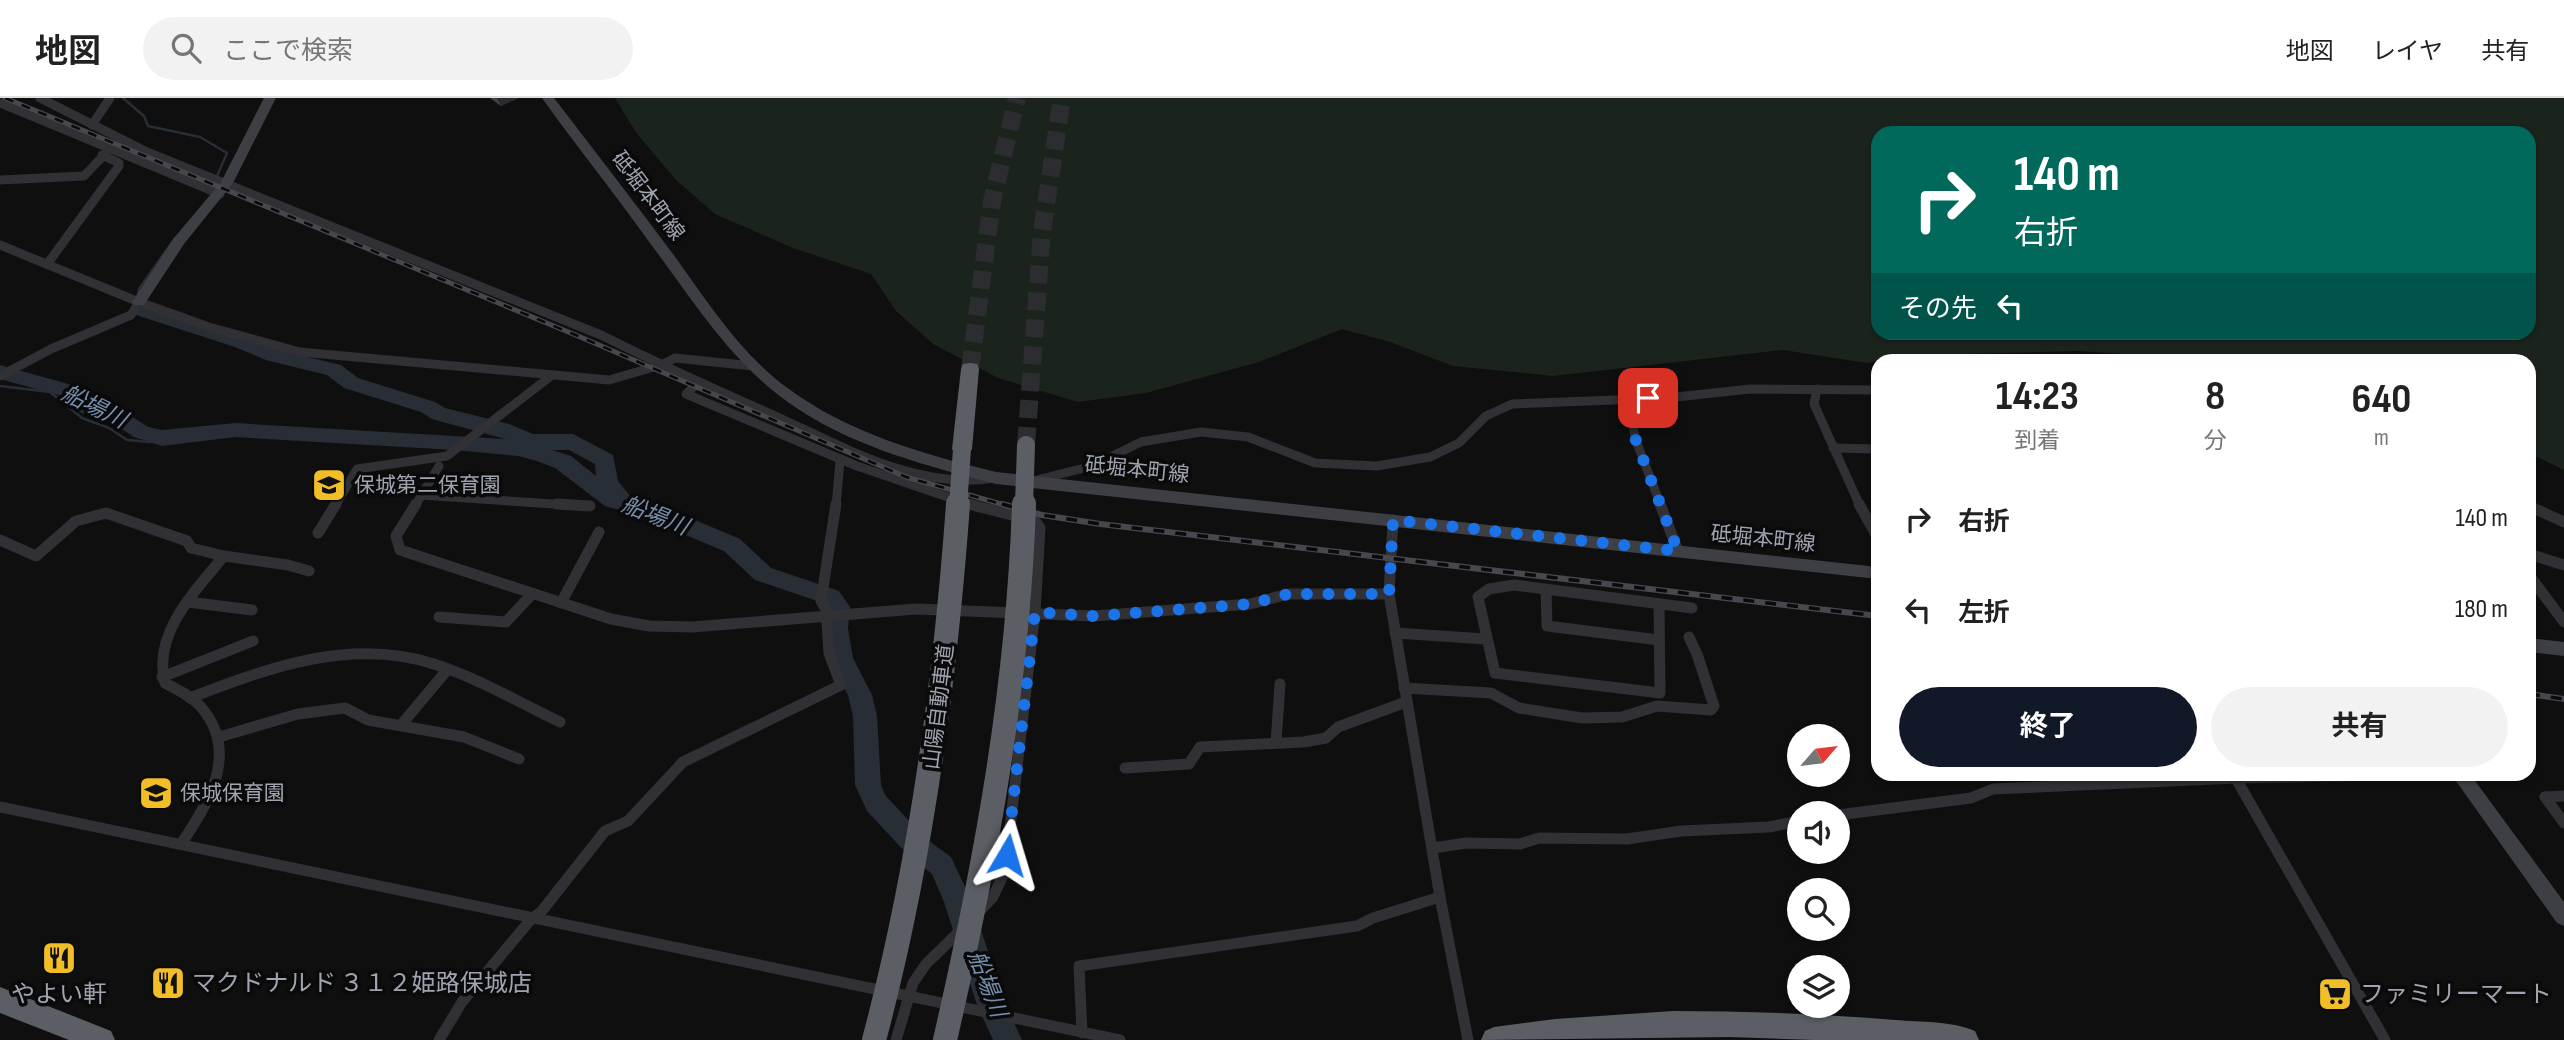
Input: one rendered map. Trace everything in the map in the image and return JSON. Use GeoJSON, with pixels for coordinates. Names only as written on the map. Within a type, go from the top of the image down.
{"type":"FeatureCollection","features":[{"type":"Feature","properties":{"kind":"highway","name":"山陽自動車道"},"geometry":{"type":"LineString","coordinates":[[874,1040],[909,891],[938,723],[950,615],[970,369]]}},
{"type":"Feature","properties":{"kind":"highway"},"geometry":{"type":"LineString","coordinates":[[945,1040],[965,954],[1007,716],[1018,619],[1026,445]]}},
{"type":"Feature","properties":{"kind":"highway"},"geometry":{"type":"LineString","coordinates":[[0,1000],[102,1040]]}},
{"type":"Feature","properties":{"kind":"highway"},"geometry":{"type":"LineString","coordinates":[[1494,1040],[1616,1025],[1732,1022],[1808,1025],[1966,1040]]}},
{"type":"Feature","properties":{"kind":"main road"},"geometry":{"type":"LineString","coordinates":[[139,302],[180,242],[224,189],[270,98]]}},
{"type":"Feature","properties":{"kind":"main road","name":"砥堀本町線"},"geometry":{"type":"LineString","coordinates":[[548,98],[713,318],[753,366],[783,392],[837,425],[878,444],[929,461],[996,478],[1037,480],[1871,572]]}},
{"type":"Feature","properties":{"kind":"main road"},"geometry":{"type":"LineString","coordinates":[[2536,646],[2564,649]]}},
{"type":"Feature","properties":{"kind":"main road"},"geometry":{"type":"LineString","coordinates":[[2465,781],[2564,917]]}},
{"type":"Feature","properties":{"kind":"street"},"geometry":{"type":"LineString","coordinates":[[40,98],[224,189]]}},
{"type":"Feature","properties":{"kind":"street"},"geometry":{"type":"LineString","coordinates":[[92,125],[110,98]]}},
{"type":"Feature","properties":{"kind":"street"},"geometry":{"type":"LineString","coordinates":[[0,103],[112,149],[224,189],[601,335],[660,365],[890,466],[925,477],[958,482],[996,478]]}},
{"type":"Feature","properties":{"kind":"street"},"geometry":{"type":"LineString","coordinates":[[0,180],[83,176],[102,155],[112,149]]}},
{"type":"Feature","properties":{"kind":"street"},"geometry":{"type":"LineString","coordinates":[[48,263],[119,166],[119,163],[102,155]]}},
{"type":"Feature","properties":{"kind":"street"},"geometry":{"type":"LineString","coordinates":[[0,245],[139,302],[209,327],[300,352],[609,380],[675,358],[753,366]]}},
{"type":"Feature","properties":{"kind":"street"},"geometry":{"type":"LineString","coordinates":[[0,376],[51,349],[131,315],[139,302]]}},
{"type":"Feature","properties":{"kind":"street"},"geometry":{"type":"LineString","coordinates":[[318,533],[357,469],[447,456],[551,376]]}},
{"type":"Feature","properties":{"kind":"street"},"geometry":{"type":"LineString","coordinates":[[699,382],[686,394],[840,461],[932,495],[1035,521],[1040,528],[1035,612],[1005,871],[993,897],[926,964],[908,996],[896,1040]]}},
{"type":"Feature","properties":{"kind":"street"},"geometry":{"type":"LineString","coordinates":[[1037,480],[1092,466],[1141,442],[1201,432],[1248,438],[1315,463],[1377,466],[1430,457],[1459,443],[1486,416],[1512,404],[1648,398],[1750,389],[1871,390]]}},
{"type":"Feature","properties":{"kind":"street"},"geometry":{"type":"LineString","coordinates":[[1817,389],[1814,404],[1854,497],[1871,526]]}},
{"type":"Feature","properties":{"kind":"street"},"geometry":{"type":"LineString","coordinates":[[1648,398],[1633,423],[1635,438],[1678,551]]}},
{"type":"Feature","properties":{"kind":"street"},"geometry":{"type":"LineString","coordinates":[[1833,448],[1871,449]]}},
{"type":"Feature","properties":{"kind":"street"},"geometry":{"type":"LineString","coordinates":[[439,1040],[462,1002],[532,918],[541,912],[605,831],[628,821],[644,807],[683,762],[841,685],[829,653],[826,609],[821,601],[839,484],[840,461]]}},
{"type":"Feature","properties":{"kind":"street"},"geometry":{"type":"LineString","coordinates":[[439,466],[396,536],[400,550],[611,619],[649,626],[692,627],[916,609],[1094,616],[1250,604],[1288,594],[1389,594]]}},
{"type":"Feature","properties":{"kind":"street"},"geometry":{"type":"LineString","coordinates":[[420,495],[590,506]]}},
{"type":"Feature","properties":{"kind":"street"},"geometry":{"type":"LineString","coordinates":[[2536,509],[2564,522]]}},
{"type":"Feature","properties":{"kind":"street"},"geometry":{"type":"LineString","coordinates":[[0,540],[36,556],[76,521],[106,513],[187,541],[191,548],[309,571]]}},
{"type":"Feature","properties":{"kind":"street"},"geometry":{"type":"LineString","coordinates":[[1393,520],[1389,594],[1440,897],[1468,1040]]}},
{"type":"Feature","properties":{"kind":"street"},"geometry":{"type":"LineString","coordinates":[[561,603],[599,532]]}},
{"type":"Feature","properties":{"kind":"street"},"geometry":{"type":"LineString","coordinates":[[181,844],[201,814],[215,784],[221,764],[219,737],[205,713],[162,677],[161,666],[165,642],[188,602],[224,556]]}},
{"type":"Feature","properties":{"kind":"street"},"geometry":{"type":"LineString","coordinates":[[2536,556],[2564,565]]}},
{"type":"Feature","properties":{"kind":"street"},"geometry":{"type":"LineString","coordinates":[[2536,584],[2564,622]]}},
{"type":"Feature","properties":{"kind":"street"},"geometry":{"type":"LineString","coordinates":[[1658,604],[1660,693],[1495,673],[1478,597],[1489,589],[1514,585],[1692,608]]}},
{"type":"Feature","properties":{"kind":"street"},"geometry":{"type":"LineString","coordinates":[[1546,589],[1547,626],[1659,640]]}},
{"type":"Feature","properties":{"kind":"street"},"geometry":{"type":"LineString","coordinates":[[439,617],[506,622],[532,594]]}},
{"type":"Feature","properties":{"kind":"street"},"geometry":{"type":"LineString","coordinates":[[188,602],[251,610]]}},
{"type":"Feature","properties":{"kind":"street"},"geometry":{"type":"LineString","coordinates":[[1395,633],[1486,639]]}},
{"type":"Feature","properties":{"kind":"street"},"geometry":{"type":"LineString","coordinates":[[1404,688],[1491,693],[1501,703],[1541,715],[1587,718],[1636,714],[1655,706],[1711,710],[1714,706],[1704,684],[1700,653],[1689,637]]}},
{"type":"Feature","properties":{"kind":"street"},"geometry":{"type":"LineString","coordinates":[[162,677],[253,641]]}},
{"type":"Feature","properties":{"kind":"street"},"geometry":{"type":"LineString","coordinates":[[190,698],[252,673],[350,653],[401,656],[448,669],[560,722]]}},
{"type":"Feature","properties":{"kind":"street"},"geometry":{"type":"LineString","coordinates":[[401,725],[448,669]]}},
{"type":"Feature","properties":{"kind":"street"},"geometry":{"type":"LineString","coordinates":[[1276,743],[1280,684]]}},
{"type":"Feature","properties":{"kind":"street"},"geometry":{"type":"LineString","coordinates":[[1125,768],[1189,764],[1200,747],[1304,742],[1326,738],[1338,727],[1406,702]]}},
{"type":"Feature","properties":{"kind":"street"},"geometry":{"type":"LineString","coordinates":[[219,737],[311,712],[348,708],[363,719],[484,741],[519,759]]}},
{"type":"Feature","properties":{"kind":"street"},"geometry":{"type":"LineString","coordinates":[[1850,814],[1971,799],[1993,789],[2068,781]]}},
{"type":"Feature","properties":{"kind":"street"},"geometry":{"type":"LineString","coordinates":[[2238,781],[2385,1040]]}},
{"type":"Feature","properties":{"kind":"street"},"geometry":{"type":"LineString","coordinates":[[2564,796],[2544,797],[2564,823]]}},
{"type":"Feature","properties":{"kind":"street"},"geometry":{"type":"LineString","coordinates":[[0,807],[1120,1040]]}},
{"type":"Feature","properties":{"kind":"street"},"geometry":{"type":"LineString","coordinates":[[1433,848],[1466,844],[1520,844],[1539,838],[1627,839],[1681,831],[1769,827],[1787,823]]}},
{"type":"Feature","properties":{"kind":"street"},"geometry":{"type":"LineString","coordinates":[[1082,1033],[1079,966],[1357,926],[1373,918],[1440,897]]}},
{"type":"Feature","properties":{"kind":"shaded area"},"geometry":{"type":"Polygon","coordinates":[[[615,98],[2564,98],[2564,470],[2536,456],[2536,354],[2123,354],[2078,351],[1871,354],[1871,362],[1867,363],[1783,350],[1553,376],[1453,366],[1390,342],[1342,329],[1259,362],[1146,393],[1078,402],[998,378],[933,344],[896,311],[871,274],[793,248],[715,214],[676,180],[637,134],[615,98]]]}},
{"type":"Feature","properties":{"kind":"waterway"},"geometry":{"type":"LineString","coordinates":[[123,98],[144,116],[148,126],[200,137],[227,153],[211,190]]}},
{"type":"Feature","properties":{"kind":"waterway"},"geometry":{"type":"LineString","coordinates":[[138,295],[139,289],[175,238]]}},
{"type":"Feature","properties":{"kind":"waterway"},"geometry":{"type":"LineString","coordinates":[[143,310],[242,342],[273,355],[334,370],[351,383],[428,407],[439,414],[502,429],[531,442],[573,442],[605,460],[608,483],[621,498]]}},
{"type":"Feature","properties":{"kind":"waterway","name":"船場川"},"geometry":{"type":"LineString","coordinates":[[0,372],[72,392],[86,407],[121,419],[141,432],[162,438],[235,430],[454,442],[518,448],[542,454],[563,462],[613,500],[649,510],[732,545],[763,574],[831,597],[838,607],[836,628],[841,658],[860,695],[865,716],[868,785],[876,803],[916,846],[942,866],[958,902],[991,1005],[1008,1040]]}},
{"type":"Feature","properties":{"kind":"waterway"},"geometry":{"type":"LineString","coordinates":[[0,386],[50,392],[82,418],[109,428],[127,440],[150,442],[162,438]]}},
{"type":"Feature","properties":{"kind":"tunnel"},"geometry":{"type":"LineString","coordinates":[[970,369],[992,201],[1017,98]]}},
{"type":"Feature","properties":{"kind":"tunnel"},"geometry":{"type":"LineString","coordinates":[[1026,445],[1042,231],[1062,98]]}},
{"type":"Feature","properties":{"kind":"railway"},"geometry":{"type":"LineString","coordinates":[[5,98],[578,336],[906,477],[1008,506]]}},
{"type":"Feature","properties":{"kind":"railway"},"geometry":{"type":"LineString","coordinates":[[1002,504],[1042,515],[1100,524],[1871,615]]}},
{"type":"Feature","properties":{"kind":"railway"},"geometry":{"type":"LineString","coordinates":[[2536,695],[2564,699]]}},
{"type":"Feature","properties":{"kind":"place","name":"保城第二保育園"},"geometry":{"type":"Point","coordinates":[329,485]}},
{"type":"Feature","properties":{"kind":"place","name":"保城保育園"},"geometry":{"type":"Point","coordinates":[156,793]}},
{"type":"Feature","properties":{"kind":"place","name":"やよい軒"},"geometry":{"type":"Point","coordinates":[59,958]}},
{"type":"Feature","properties":{"kind":"place","name":"マクドナルド ３１２姫路保城店"},"geometry":{"type":"Point","coordinates":[168,983]}},
{"type":"Feature","properties":{"kind":"place","name":"ファミリーマート"},"geometry":{"type":"Point","coordinates":[2335,994]}},
{"type":"Feature","properties":{"kind":"route"},"geometry":{"type":"LineString","coordinates":[[1007,855],[1035,612],[1094,616],[1250,604],[1288,594],[1389,594],[1393,520],[1678,551],[1635,438],[1633,423],[1637,412],[1648,398]]}}]}
